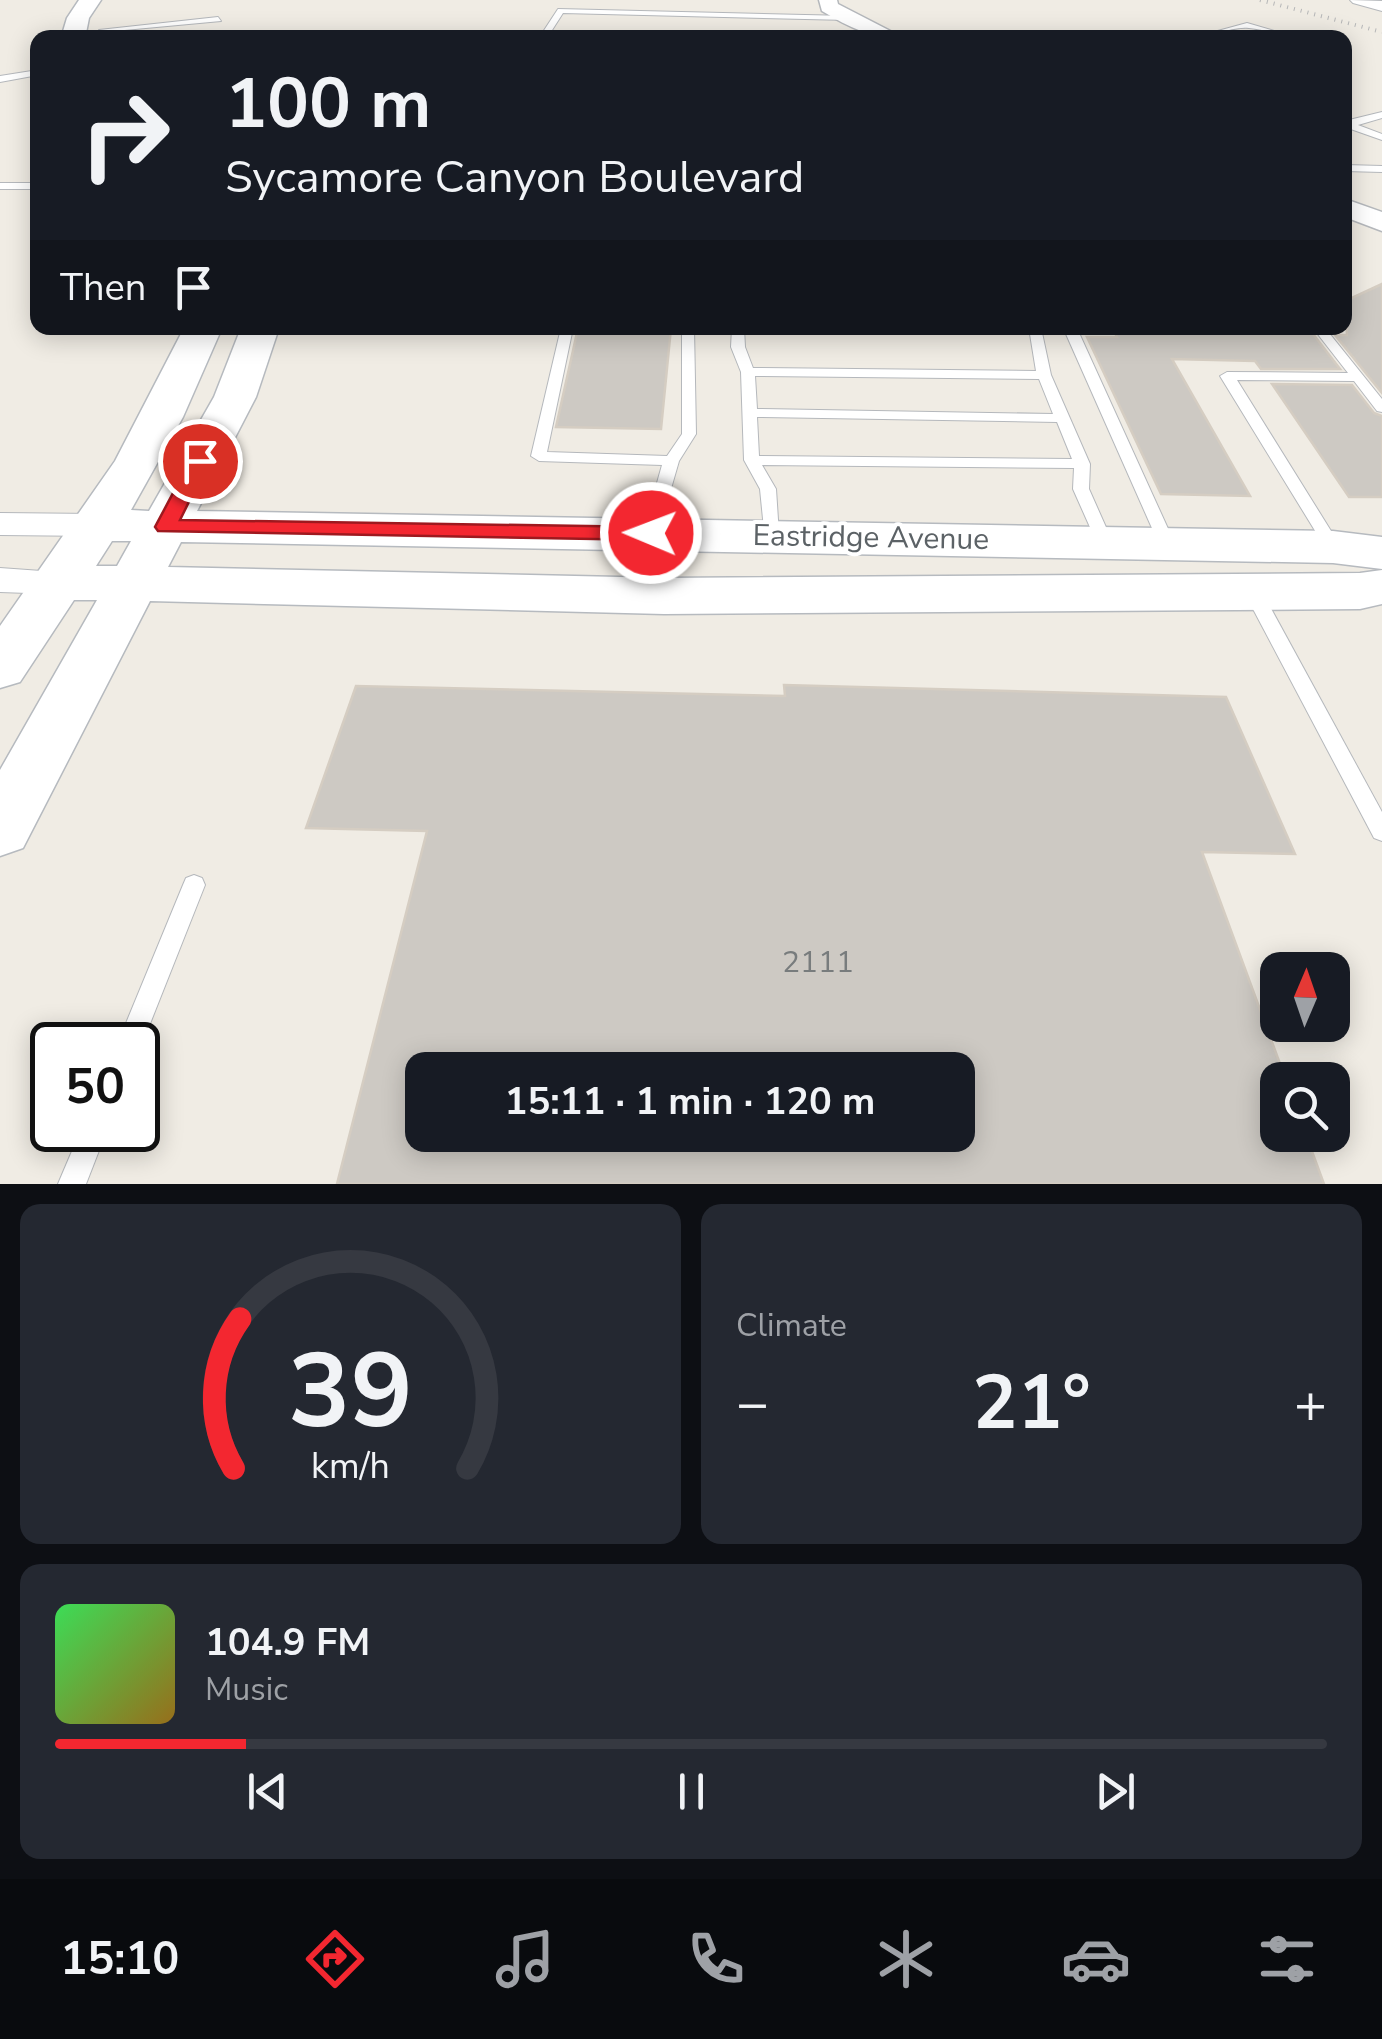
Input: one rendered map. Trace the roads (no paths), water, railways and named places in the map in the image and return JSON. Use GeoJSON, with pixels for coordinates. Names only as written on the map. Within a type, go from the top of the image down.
{"type":"FeatureCollection","features":[{"type":"Feature","properties":{"kind":"main road"},"geometry":{"type":"LineString","coordinates":[[75,30],[90,0]]}},
{"type":"Feature","properties":{"kind":"main road"},"geometry":{"type":"LineString","coordinates":[[106,30],[116,2]]}},
{"type":"Feature","properties":{"kind":"main road"},"geometry":{"type":"LineString","coordinates":[[0,668],[95,525],[172,399],[200,335]]}},
{"type":"Feature","properties":{"kind":"main road"},"geometry":{"type":"LineString","coordinates":[[0,829],[235,397],[257,335]]}},
{"type":"Feature","properties":{"kind":"main road","name":"Eastridge Avenue"},"geometry":{"type":"LineString","coordinates":[[95,525],[771,534],[1333,547],[1382,553]]}},
{"type":"Feature","properties":{"kind":"main road","name":"Eastridge Avenue"},"geometry":{"type":"LineString","coordinates":[[56,582],[664,596],[1382,588]]}},
{"type":"Feature","properties":{"kind":"street"},"geometry":{"type":"LineString","coordinates":[[828,0],[829,6],[870,30]]}},
{"type":"Feature","properties":{"kind":"street"},"geometry":{"type":"LineString","coordinates":[[1358,0],[1382,6]]}},
{"type":"Feature","properties":{"kind":"street"},"geometry":{"type":"LineString","coordinates":[[1352,211],[1382,222]]}},
{"type":"Feature","properties":{"kind":"street","name":"Eastridge Avenue"},"geometry":{"type":"LineString","coordinates":[[0,524],[95,525]]}},
{"type":"Feature","properties":{"kind":"street","name":"Eastridge Avenue"},"geometry":{"type":"LineString","coordinates":[[0,580],[56,582]]}},
{"type":"Feature","properties":{"kind":"lane"},"geometry":{"type":"LineString","coordinates":[[549,30],[561,12],[848,18]]}},
{"type":"Feature","properties":{"kind":"lane"},"geometry":{"type":"LineString","coordinates":[[132,30],[218,18]]}},
{"type":"Feature","properties":{"kind":"lane"},"geometry":{"type":"LineString","coordinates":[[1227,30],[1247,25],[1265,30]]}},
{"type":"Feature","properties":{"kind":"lane"},"geometry":{"type":"LineString","coordinates":[[0,78],[30,73]]}},
{"type":"Feature","properties":{"kind":"lane"},"geometry":{"type":"LineString","coordinates":[[1352,123],[1382,115]]}},
{"type":"Feature","properties":{"kind":"lane"},"geometry":{"type":"LineString","coordinates":[[1352,125],[1382,136]]}},
{"type":"Feature","properties":{"kind":"lane"},"geometry":{"type":"LineString","coordinates":[[1352,168],[1382,168]]}},
{"type":"Feature","properties":{"kind":"lane"},"geometry":{"type":"LineString","coordinates":[[0,186],[30,186]]}},
{"type":"Feature","properties":{"kind":"lane"},"geometry":{"type":"LineString","coordinates":[[565,335],[539,456],[671,461]]}},
{"type":"Feature","properties":{"kind":"lane"},"geometry":{"type":"LineString","coordinates":[[651,533],[671,461],[689,434],[688,335]]}},
{"type":"Feature","properties":{"kind":"lane"},"geometry":{"type":"LineString","coordinates":[[738,335],[738,347],[748,372],[752,460],[768,488],[771,534]]}},
{"type":"Feature","properties":{"kind":"lane"},"geometry":{"type":"LineString","coordinates":[[1036,335],[1044,376],[1082,464],[1081,488],[1106,543]]}},
{"type":"Feature","properties":{"kind":"lane"},"geometry":{"type":"LineString","coordinates":[[1073,335],[1166,544]]}},
{"type":"Feature","properties":{"kind":"lane"},"geometry":{"type":"LineString","coordinates":[[1325,335],[1382,408]]}},
{"type":"Feature","properties":{"kind":"lane"},"geometry":{"type":"LineString","coordinates":[[748,372],[1044,376]]}},
{"type":"Feature","properties":{"kind":"lane"},"geometry":{"type":"LineString","coordinates":[[1333,547],[1227,376],[1358,377]]}},
{"type":"Feature","properties":{"kind":"lane"},"geometry":{"type":"LineString","coordinates":[[750,413],[1064,418]]}},
{"type":"Feature","properties":{"kind":"lane"},"geometry":{"type":"LineString","coordinates":[[752,460],[1082,464]]}},
{"type":"Feature","properties":{"kind":"lane"},"geometry":{"type":"LineString","coordinates":[[1253,592],[1382,832]]}},
{"type":"Feature","properties":{"kind":"lane"},"geometry":{"type":"LineString","coordinates":[[139,1022],[194,885]]}},
{"type":"Feature","properties":{"kind":"lane"},"geometry":{"type":"LineString","coordinates":[[72,1184],[85,1152]]}},
{"type":"Feature","properties":{"kind":"railway"},"geometry":{"type":"LineString","coordinates":[[1260,0],[1382,32]]}}]}
